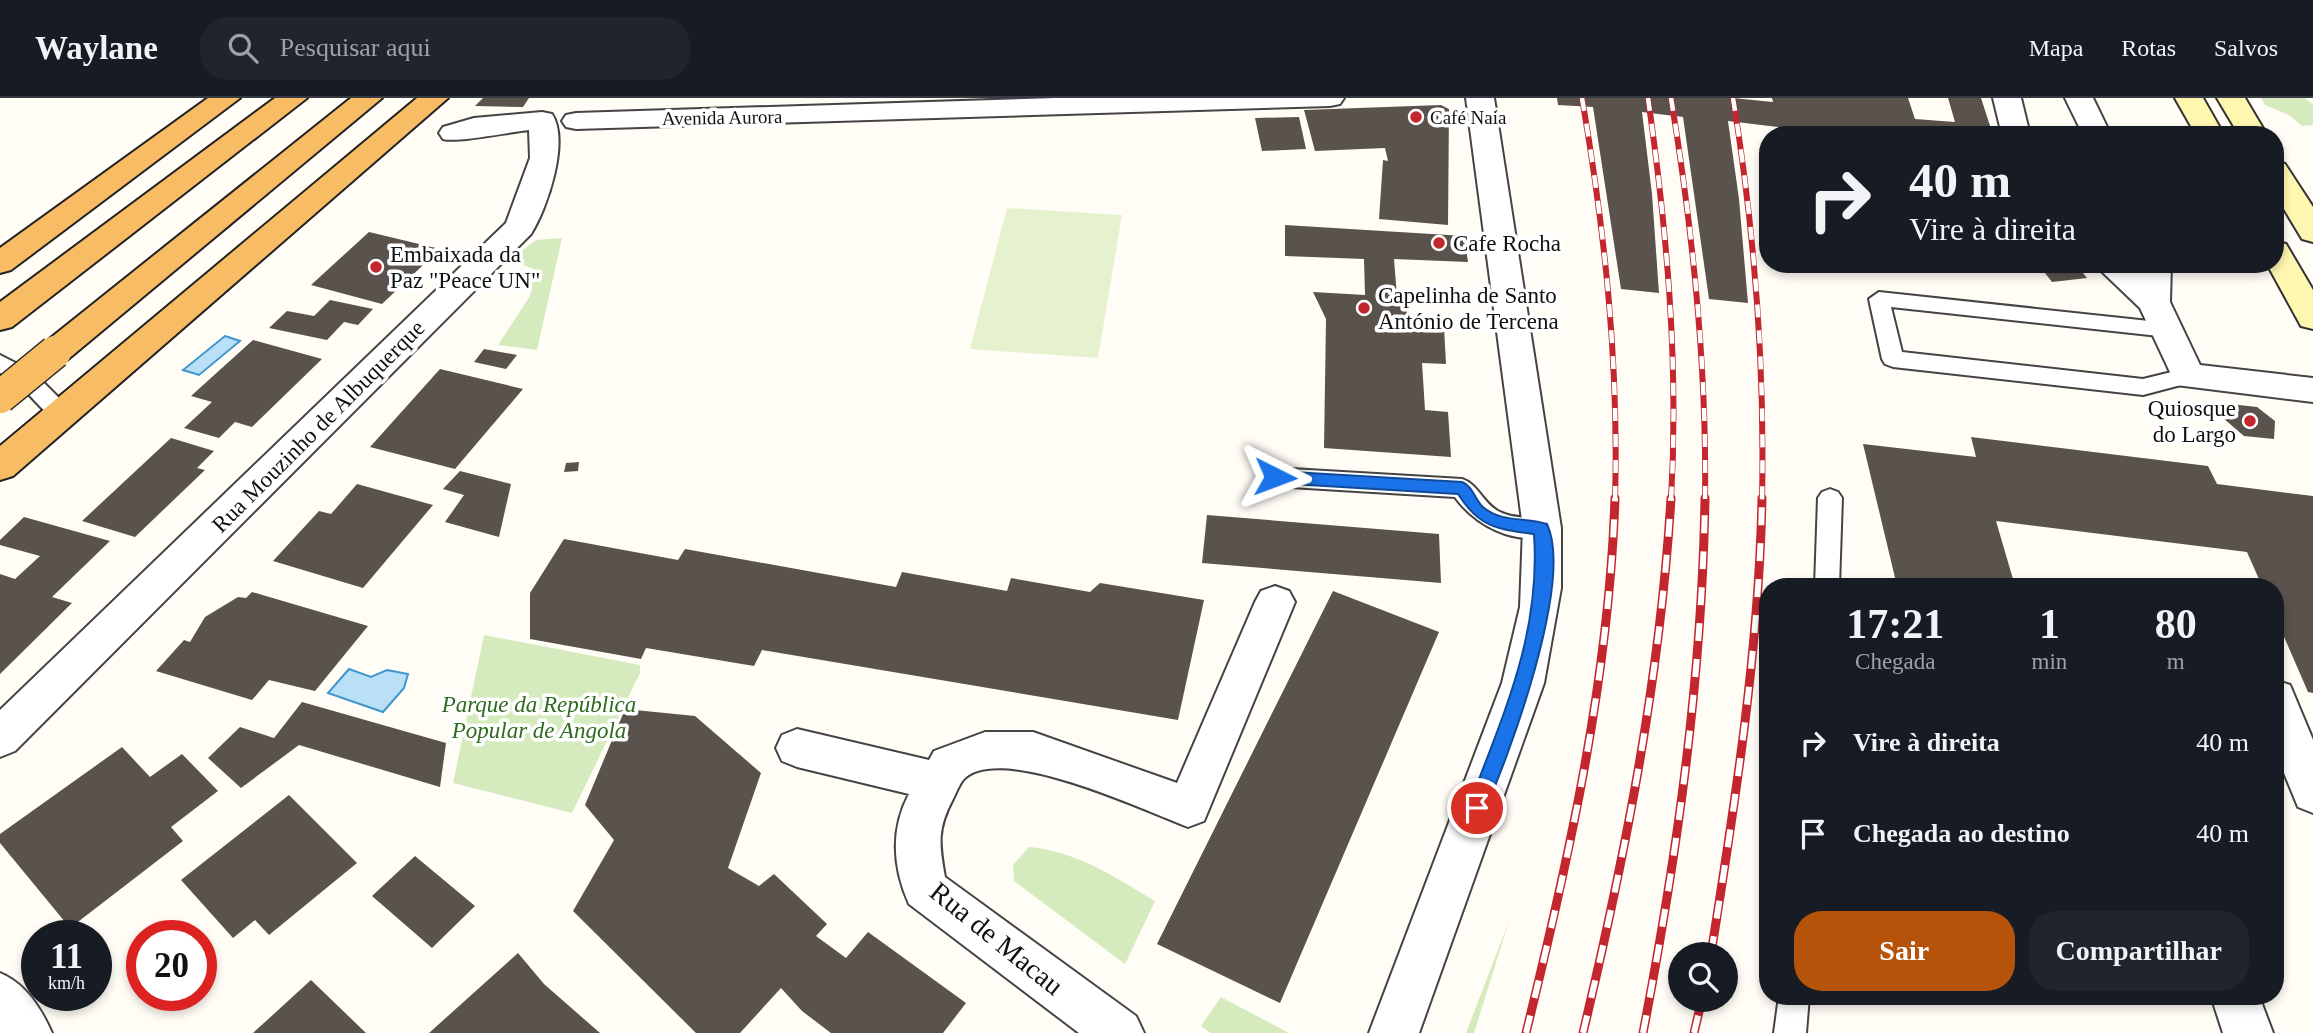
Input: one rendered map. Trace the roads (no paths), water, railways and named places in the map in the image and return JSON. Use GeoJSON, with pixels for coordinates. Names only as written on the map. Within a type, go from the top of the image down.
{"type":"FeatureCollection","features":[{"type":"Feature","properties":{"kind":"highway"},"geometry":{"type":"LineString","coordinates":[[0,263],[226,98]]}},
{"type":"Feature","properties":{"kind":"highway"},"geometry":{"type":"LineString","coordinates":[[5,315],[293,98]]}},
{"type":"Feature","properties":{"kind":"highway"},"geometry":{"type":"LineString","coordinates":[[0,397],[368,98]]}},
{"type":"Feature","properties":{"kind":"highway"},"geometry":{"type":"LineString","coordinates":[[0,466],[352,164],[434,98]]}},
{"type":"Feature","properties":{"kind":"main road"},"geometry":{"type":"LineString","coordinates":[[2189,98],[2205,126]]}},
{"type":"Feature","properties":{"kind":"main road"},"geometry":{"type":"LineString","coordinates":[[2231,98],[2248,126]]}},
{"type":"Feature","properties":{"kind":"main road"},"geometry":{"type":"LineString","coordinates":[[2284,185],[2313,232]]}},
{"type":"Feature","properties":{"kind":"main road"},"geometry":{"type":"LineString","coordinates":[[2284,267],[2313,318]]}},
{"type":"Feature","properties":{"kind":"street","name":"Avenida Aurora"},"geometry":{"type":"LineString","coordinates":[[576,121],[1056,103],[1330,98]]}},
{"type":"Feature","properties":{"kind":"street"},"geometry":{"type":"LineString","coordinates":[[1394,1033],[1523,683],[1545,576],[1542,528],[1480,98]]}},
{"type":"Feature","properties":{"kind":"street"},"geometry":{"type":"LineString","coordinates":[[2007,98],[2014,126]]}},
{"type":"Feature","properties":{"kind":"street"},"geometry":{"type":"LineString","coordinates":[[2079,98],[2093,126]]}},
{"type":"Feature","properties":{"kind":"street","name":"Rua Mouzinho de Albuquerque"},"geometry":{"type":"LineString","coordinates":[[0,738],[520,227],[545,158],[542,120],[474,127],[453,134]]}},
{"type":"Feature","properties":{"kind":"street"},"geometry":{"type":"LineString","coordinates":[[2119,273],[2161,316]]}},
{"type":"Feature","properties":{"kind":"street"},"geometry":{"type":"LineString","coordinates":[[2156,273],[2161,316],[2188,376],[2313,390]]}},
{"type":"Feature","properties":{"kind":"street","name":"Rua de Macau"},"geometry":{"type":"LineString","coordinates":[[1119,1033],[925,888],[916,841],[923,811],[949,765],[985,751],[1033,751],[1087,768],[1188,807],[1275,602]]}},
{"type":"Feature","properties":{"kind":"street"},"geometry":{"type":"LineString","coordinates":[[2284,719],[2310,781]]}},
{"type":"Feature","properties":{"kind":"street"},"geometry":{"type":"LineString","coordinates":[[797,748],[939,782]]}},
{"type":"Feature","properties":{"kind":"street"},"geometry":{"type":"LineString","coordinates":[[0,997],[27,1033]]}},
{"type":"Feature","properties":{"kind":"street"},"geometry":{"type":"LineString","coordinates":[[2238,1005],[2248,1033]]}},
{"type":"Feature","properties":{"kind":"lane"},"geometry":{"type":"LineString","coordinates":[[2161,316],[1879,299],[1893,359],[2143,387],[2188,376]]}},
{"type":"Feature","properties":{"kind":"lane"},"geometry":{"type":"LineString","coordinates":[[0,363],[25,377],[61,414]]}},
{"type":"Feature","properties":{"kind":"lane"},"geometry":{"type":"LineString","coordinates":[[1275,477],[1462,488],[1478,512],[1502,524],[1542,528]]}},
{"type":"Feature","properties":{"kind":"lane"},"geometry":{"type":"LineString","coordinates":[[1827,578],[1830,498]]}},
{"type":"Feature","properties":{"kind":"lane"},"geometry":{"type":"LineString","coordinates":[[1790,1033],[1793,1005]]}},
{"type":"Feature","properties":{"kind":"water"},"geometry":{"type":"Polygon","coordinates":[[[225,336],[240,341],[199,375],[183,370],[225,336]]]}},
{"type":"Feature","properties":{"kind":"water"},"geometry":{"type":"Polygon","coordinates":[[[349,669],[371,677],[387,670],[408,674],[404,688],[383,712],[328,693],[349,669]]]}},
{"type":"Feature","properties":{"kind":"railway"},"geometry":{"type":"LineString","coordinates":[[1582,98],[1609,298],[1615,399],[1615,500]]}},
{"type":"Feature","properties":{"kind":"railway"},"geometry":{"type":"LineString","coordinates":[[1648,98],[1670,298],[1673,399],[1671,500]]}},
{"type":"Feature","properties":{"kind":"railway"},"geometry":{"type":"LineString","coordinates":[[1671,98],[1697,298],[1704,399],[1705,498]]}},
{"type":"Feature","properties":{"kind":"railway"},"geometry":{"type":"LineString","coordinates":[[1733,98],[1757,299],[1762,399],[1762,500]]}},
{"type":"Feature","properties":{"kind":"railway"},"geometry":{"type":"LineString","coordinates":[[1526,1033],[1571,835],[1596,701],[1605,633],[1615,498]]}},
{"type":"Feature","properties":{"kind":"railway"},"geometry":{"type":"LineString","coordinates":[[1583,1033],[1639,767],[1659,633],[1671,498]]}},
{"type":"Feature","properties":{"kind":"railway"},"geometry":{"type":"LineString","coordinates":[[1643,1033],[1667,900],[1686,767],[1699,633],[1705,498]]}},
{"type":"Feature","properties":{"kind":"railway"},"geometry":{"type":"LineString","coordinates":[[1713,942],[1751,670],[1762,498]]}},
{"type":"Feature","properties":{"kind":"railway"},"geometry":{"type":"LineString","coordinates":[[1694,1033],[1699,1012]]}},
{"type":"Feature","properties":{"kind":"place","name":"Café Naia"},"geometry":{"type":"Point","coordinates":[1416,117]}},
{"type":"Feature","properties":{"kind":"place","name":"Cafe Rocha"},"geometry":{"type":"Point","coordinates":[1439,243]}},
{"type":"Feature","properties":{"kind":"place","name":"Embaixada da Paz \"Peace UN\""},"geometry":{"type":"Point","coordinates":[376,267]}},
{"type":"Feature","properties":{"kind":"place","name":"Capelinha de Santo António de Tercena"},"geometry":{"type":"Point","coordinates":[1364,308]}},
{"type":"Feature","properties":{"kind":"place","name":"Quiosque do Largo"},"geometry":{"type":"Point","coordinates":[2250,421]}},
{"type":"Feature","properties":{"kind":"park label","name":"Parque da República Popular de Angola"},"geometry":{"type":"Point","coordinates":[539,717]}}]}
